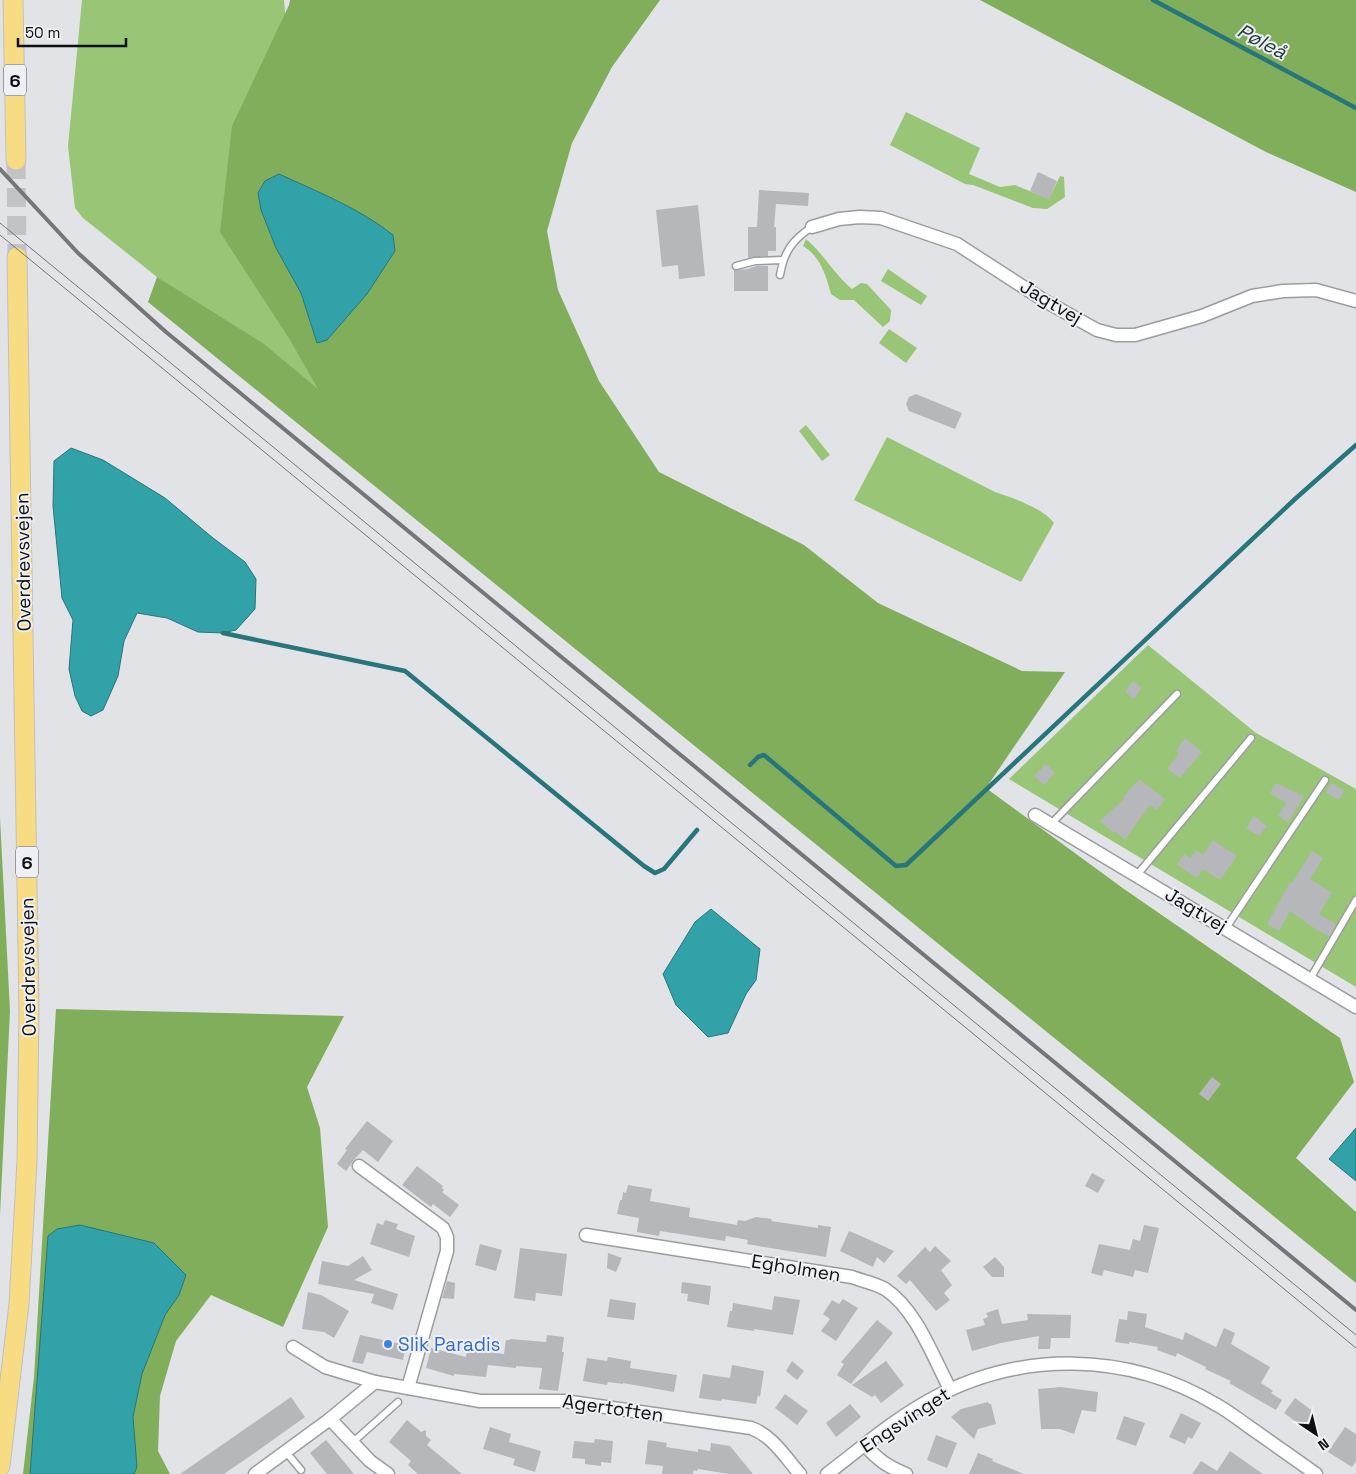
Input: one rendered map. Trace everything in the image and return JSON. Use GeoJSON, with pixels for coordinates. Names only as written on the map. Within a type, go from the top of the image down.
{"type":"FeatureCollection","features":[{"type":"Feature","properties":{"kind":"main road","name":"6"},"geometry":{"type":"LineString","coordinates":[[13,0],[16,160]]}},
{"type":"Feature","properties":{"kind":"main road","name":"Overdrevsvejen"},"geometry":{"type":"LineString","coordinates":[[0,1466],[19,1304],[27,1161],[29,1022],[17,257]]}},
{"type":"Feature","properties":{"kind":"street","name":"Jagtvej"},"geometry":{"type":"LineString","coordinates":[[812,227],[839,219],[881,218],[957,244],[1046,301],[1097,330],[1116,335],[1135,335],[1202,316],[1252,296],[1283,291],[1316,290],[1356,301]]}},
{"type":"Feature","properties":{"kind":"street","name":"Jagtvej"},"geometry":{"type":"LineString","coordinates":[[1036,815],[1356,1006]]}},
{"type":"Feature","properties":{"kind":"street"},"geometry":{"type":"LineString","coordinates":[[359,1166],[443,1228],[447,1237],[447,1251],[408,1388]]}},
{"type":"Feature","properties":{"kind":"street","name":"Egholmen"},"geometry":{"type":"LineString","coordinates":[[586,1235],[852,1277],[883,1288],[897,1298],[910,1312],[950,1389]]}},
{"type":"Feature","properties":{"kind":"street","name":"Agertoften"},"geometry":{"type":"LineString","coordinates":[[293,1347],[325,1367],[375,1382],[480,1401],[564,1400],[751,1428],[770,1438],[800,1474]]}},
{"type":"Feature","properties":{"kind":"street","name":"Engsvinget"},"geometry":{"type":"LineString","coordinates":[[827,1474],[908,1413],[950,1389],[992,1373],[1034,1365],[1077,1363],[1126,1368],[1175,1385],[1216,1404],[1316,1474]]}},
{"type":"Feature","properties":{"kind":"street"},"geometry":{"type":"LineString","coordinates":[[256,1474],[330,1419],[375,1382]]}},
{"type":"Feature","properties":{"kind":"street"},"geometry":{"type":"LineString","coordinates":[[330,1419],[370,1461],[388,1474]]}},
{"type":"Feature","properties":{"kind":"street"},"geometry":{"type":"LineString","coordinates":[[865,1445],[876,1458],[906,1474]]}},
{"type":"Feature","properties":{"kind":"lane","name":"Jagtvej"},"geometry":{"type":"LineString","coordinates":[[780,275],[783,260],[797,237],[812,227]]}},
{"type":"Feature","properties":{"kind":"lane"},"geometry":{"type":"LineString","coordinates":[[736,266],[755,261],[783,260]]}},
{"type":"Feature","properties":{"kind":"lane"},"geometry":{"type":"LineString","coordinates":[[1051,824],[1176,694]]}},
{"type":"Feature","properties":{"kind":"lane"},"geometry":{"type":"LineString","coordinates":[[1136,875],[1251,738]]}},
{"type":"Feature","properties":{"kind":"lane"},"geometry":{"type":"LineString","coordinates":[[1226,928],[1325,780]]}},
{"type":"Feature","properties":{"kind":"lane"},"geometry":{"type":"LineString","coordinates":[[1310,979],[1356,900]]}},
{"type":"Feature","properties":{"kind":"lane"},"geometry":{"type":"LineString","coordinates":[[352,1442],[398,1402]]}},
{"type":"Feature","properties":{"kind":"lane"},"geometry":{"type":"LineString","coordinates":[[286,1452],[301,1470]]}},
{"type":"Feature","properties":{"kind":"green space"},"geometry":{"type":"Polygon","coordinates":[[[82,0],[284,0],[288,49],[288,337],[320,391],[157,277],[83,218],[75,208],[68,146],[82,0]]]}},
{"type":"Feature","properties":{"kind":"green space"},"geometry":{"type":"Polygon","coordinates":[[[290,0],[660,0],[612,67],[572,143],[547,231],[558,290],[599,381],[659,472],[804,545],[878,603],[1022,671],[1065,672],[986,788],[1124,889],[1340,1038],[1354,1082],[1296,1158],[1356,1212],[1356,1283],[148,302],[157,277],[264,344],[318,389],[288,337],[220,232],[232,126],[290,0]]]}},
{"type":"Feature","properties":{"kind":"green space"},"geometry":{"type":"Polygon","coordinates":[[[980,0],[1356,0],[1356,192],[1266,152],[980,0]]]}},
{"type":"Feature","properties":{"kind":"green space"},"geometry":{"type":"Polygon","coordinates":[[[906,112],[980,148],[969,174],[1000,187],[1015,185],[1049,199],[1060,176],[1064,177],[1065,197],[1047,209],[1033,208],[973,185],[965,184],[890,145],[906,112]]]}},
{"type":"Feature","properties":{"kind":"green space"},"geometry":{"type":"Polygon","coordinates":[[[806,239],[852,289],[861,283],[867,284],[891,310],[890,321],[883,327],[854,300],[840,300],[831,294],[818,261],[803,246],[806,239]]]}},
{"type":"Feature","properties":{"kind":"green space"},"geometry":{"type":"Polygon","coordinates":[[[888,269],[927,296],[921,305],[881,281],[888,269]]]}},
{"type":"Feature","properties":{"kind":"green space"},"geometry":{"type":"Polygon","coordinates":[[[889,329],[917,348],[906,363],[879,343],[889,329]]]}},
{"type":"Feature","properties":{"kind":"green space"},"geometry":{"type":"Polygon","coordinates":[[[806,425],[830,455],[822,461],[799,431],[806,425]]]}},
{"type":"Feature","properties":{"kind":"green space"},"geometry":{"type":"Polygon","coordinates":[[[887,437],[995,492],[1027,504],[1043,513],[1054,523],[1021,582],[854,500],[887,437]]]}},
{"type":"Feature","properties":{"kind":"green space"},"geometry":{"type":"Polygon","coordinates":[[[1148,645],[1256,733],[1356,789],[1356,987],[1009,779],[1148,645]]]}},
{"type":"Feature","properties":{"kind":"green space"},"geometry":{"type":"Polygon","coordinates":[[[0,818],[10,1011],[0,1215],[0,818]]]}},
{"type":"Feature","properties":{"kind":"green space"},"geometry":{"type":"Polygon","coordinates":[[[56,1009],[344,1016],[307,1087],[320,1128],[328,1227],[283,1327],[211,1295],[176,1341],[160,1396],[158,1451],[170,1474],[23,1474],[34,1377],[56,1009]]]}},
{"type":"Feature","properties":{"kind":"water"},"geometry":{"type":"Polygon","coordinates":[[[279,174],[352,209],[393,235],[395,251],[367,294],[327,340],[317,343],[301,293],[276,248],[261,210],[258,193],[265,181],[279,174]]]}},
{"type":"Feature","properties":{"kind":"water"},"geometry":{"type":"Polygon","coordinates":[[[71,448],[103,460],[165,498],[245,562],[256,579],[255,609],[236,630],[223,633],[198,632],[167,618],[137,613],[124,641],[118,676],[103,710],[91,716],[82,711],[75,696],[69,669],[73,620],[62,598],[53,506],[54,461],[71,448]]]}},
{"type":"Feature","properties":{"kind":"water"},"geometry":{"type":"Polygon","coordinates":[[[711,909],[760,949],[756,980],[746,994],[728,1033],[708,1037],[676,1005],[663,974],[695,922],[711,909]]]}},
{"type":"Feature","properties":{"kind":"water"},"geometry":{"type":"Polygon","coordinates":[[[1356,1128],[1356,1181],[1329,1159],[1356,1128]]]}},
{"type":"Feature","properties":{"kind":"water"},"geometry":{"type":"Polygon","coordinates":[[[80,1225],[154,1243],[186,1275],[179,1295],[165,1315],[142,1374],[133,1417],[137,1467],[134,1474],[30,1474],[48,1236],[57,1229],[80,1225]]]}},
{"type":"Feature","properties":{"kind":"building"},"geometry":{"type":"Polygon","coordinates":[[[1038,172],[1057,181],[1049,200],[1030,191],[1038,172]]]}},
{"type":"Feature","properties":{"kind":"building"},"geometry":{"type":"Polygon","coordinates":[[[759,190],[809,193],[808,206],[776,204],[774,227],[776,227],[776,251],[768,251],[768,256],[748,258],[748,227],[757,227],[759,190]]]}},
{"type":"Feature","properties":{"kind":"building"},"geometry":{"type":"Polygon","coordinates":[[[698,205],[705,276],[679,279],[678,265],[662,267],[656,210],[698,205]]]}},
{"type":"Feature","properties":{"kind":"building"},"geometry":{"type":"Polygon","coordinates":[[[756,266],[768,266],[768,291],[734,291],[734,270],[748,269],[756,266]]]}},
{"type":"Feature","properties":{"kind":"building"},"geometry":{"type":"Polygon","coordinates":[[[916,394],[962,413],[955,429],[909,411],[906,404],[909,397],[916,394]]]}},
{"type":"Feature","properties":{"kind":"building"},"geometry":{"type":"Polygon","coordinates":[[[1133,681],[1142,688],[1134,699],[1125,692],[1133,681]]]}},
{"type":"Feature","properties":{"kind":"building"},"geometry":{"type":"Polygon","coordinates":[[[1185,738],[1202,752],[1180,778],[1167,769],[1179,754],[1176,751],[1185,738]]]}},
{"type":"Feature","properties":{"kind":"building"},"geometry":{"type":"Polygon","coordinates":[[[1046,764],[1055,773],[1044,785],[1034,776],[1046,764]]]}},
{"type":"Feature","properties":{"kind":"building"},"geometry":{"type":"Polygon","coordinates":[[[1139,779],[1165,799],[1157,810],[1150,805],[1125,840],[1100,821],[1125,798],[1123,797],[1139,779]]]}},
{"type":"Feature","properties":{"kind":"building"},"geometry":{"type":"Polygon","coordinates":[[[1276,783],[1304,796],[1288,822],[1278,816],[1286,803],[1270,793],[1276,783]]]}},
{"type":"Feature","properties":{"kind":"building"},"geometry":{"type":"Polygon","coordinates":[[[1331,783],[1344,790],[1339,800],[1326,793],[1331,783]]]}},
{"type":"Feature","properties":{"kind":"building"},"geometry":{"type":"Polygon","coordinates":[[[1254,816],[1267,826],[1259,836],[1246,828],[1254,816]]]}},
{"type":"Feature","properties":{"kind":"building"},"geometry":{"type":"Polygon","coordinates":[[[1213,840],[1237,856],[1220,880],[1203,869],[1197,878],[1177,865],[1184,854],[1190,858],[1196,850],[1203,855],[1213,840]]]}},
{"type":"Feature","properties":{"kind":"building"},"geometry":{"type":"Polygon","coordinates":[[[1312,851],[1323,858],[1310,879],[1332,893],[1319,914],[1336,924],[1329,937],[1290,911],[1279,931],[1267,924],[1290,882],[1292,883],[1312,851]]]}},
{"type":"Feature","properties":{"kind":"building"},"geometry":{"type":"Polygon","coordinates":[[[1212,1077],[1221,1084],[1208,1101],[1199,1094],[1212,1077]]]}},
{"type":"Feature","properties":{"kind":"building"},"geometry":{"type":"Polygon","coordinates":[[[367,1121],[393,1141],[378,1162],[363,1150],[346,1171],[337,1164],[347,1150],[345,1149],[367,1121]]]}},
{"type":"Feature","properties":{"kind":"building"},"geometry":{"type":"Polygon","coordinates":[[[417,1166],[443,1186],[444,1190],[442,1192],[459,1205],[450,1217],[433,1204],[431,1207],[402,1185],[417,1166]]]}},
{"type":"Feature","properties":{"kind":"building"},"geometry":{"type":"Polygon","coordinates":[[[1092,1173],[1105,1180],[1098,1193],[1085,1186],[1092,1173]]]}},
{"type":"Feature","properties":{"kind":"building"},"geometry":{"type":"Polygon","coordinates":[[[628,1185],[652,1189],[650,1201],[690,1208],[689,1217],[737,1225],[738,1220],[745,1221],[756,1217],[818,1228],[818,1225],[831,1227],[826,1257],[747,1244],[748,1240],[726,1236],[725,1241],[660,1231],[659,1236],[637,1232],[639,1218],[617,1214],[623,1192],[626,1193],[628,1185]]]}},
{"type":"Feature","properties":{"kind":"building"},"geometry":{"type":"Polygon","coordinates":[[[385,1220],[398,1224],[396,1229],[415,1236],[409,1257],[370,1244],[377,1223],[383,1225],[385,1220]]]}},
{"type":"Feature","properties":{"kind":"building"},"geometry":{"type":"Polygon","coordinates":[[[1144,1225],[1159,1228],[1148,1273],[1135,1270],[1133,1277],[1104,1270],[1102,1276],[1091,1273],[1099,1244],[1130,1250],[1133,1239],[1140,1241],[1144,1225]]]}},
{"type":"Feature","properties":{"kind":"building"},"geometry":{"type":"Polygon","coordinates":[[[849,1231],[894,1251],[884,1263],[877,1257],[873,1267],[840,1251],[849,1231]]]}},
{"type":"Feature","properties":{"kind":"building"},"geometry":{"type":"Polygon","coordinates":[[[480,1244],[502,1250],[496,1271],[475,1265],[480,1244]]]}},
{"type":"Feature","properties":{"kind":"building"},"geometry":{"type":"Polygon","coordinates":[[[935,1246],[951,1261],[941,1270],[952,1285],[944,1293],[950,1300],[936,1311],[910,1280],[906,1284],[897,1276],[925,1247],[930,1252],[935,1246]]]}},
{"type":"Feature","properties":{"kind":"building"},"geometry":{"type":"Polygon","coordinates":[[[520,1248],[567,1254],[562,1296],[536,1293],[535,1301],[514,1298],[520,1248]]]}},
{"type":"Feature","properties":{"kind":"building"},"geometry":{"type":"Polygon","coordinates":[[[608,1253],[622,1258],[616,1272],[607,1268],[608,1253]]]}},
{"type":"Feature","properties":{"kind":"building"},"geometry":{"type":"Polygon","coordinates":[[[363,1256],[372,1270],[354,1280],[398,1294],[393,1310],[371,1303],[374,1294],[318,1284],[322,1261],[348,1266],[363,1256]]]}},
{"type":"Feature","properties":{"kind":"building"},"geometry":{"type":"Polygon","coordinates":[[[995,1257],[1004,1267],[1004,1277],[992,1277],[983,1267],[995,1257]]]}},
{"type":"Feature","properties":{"kind":"building"},"geometry":{"type":"Polygon","coordinates":[[[447,1281],[455,1283],[454,1299],[442,1298],[447,1281]]]}},
{"type":"Feature","properties":{"kind":"building"},"geometry":{"type":"Polygon","coordinates":[[[682,1282],[711,1286],[709,1305],[687,1301],[688,1294],[681,1293],[682,1282]]]}},
{"type":"Feature","properties":{"kind":"building"},"geometry":{"type":"Polygon","coordinates":[[[308,1292],[321,1295],[349,1311],[334,1338],[324,1332],[302,1329],[308,1292]]]}},
{"type":"Feature","properties":{"kind":"building"},"geometry":{"type":"Polygon","coordinates":[[[774,1296],[800,1300],[793,1335],[727,1327],[733,1303],[772,1310],[774,1296]]]}},
{"type":"Feature","properties":{"kind":"building"},"geometry":{"type":"Polygon","coordinates":[[[610,1299],[636,1303],[634,1320],[607,1317],[610,1299]]]}},
{"type":"Feature","properties":{"kind":"building"},"geometry":{"type":"Polygon","coordinates":[[[843,1299],[858,1308],[836,1341],[821,1331],[830,1319],[823,1314],[832,1300],[839,1304],[843,1299]]]}},
{"type":"Feature","properties":{"kind":"building"},"geometry":{"type":"Polygon","coordinates":[[[998,1309],[1002,1324],[1028,1320],[1027,1314],[1071,1315],[1070,1338],[1051,1338],[1050,1349],[1038,1349],[1039,1336],[972,1351],[966,1330],[985,1325],[983,1319],[988,1317],[986,1313],[998,1309]]]}},
{"type":"Feature","properties":{"kind":"building"},"geometry":{"type":"Polygon","coordinates":[[[1128,1311],[1147,1314],[1145,1327],[1183,1340],[1185,1332],[1216,1347],[1224,1328],[1235,1333],[1231,1344],[1270,1367],[1261,1383],[1282,1400],[1276,1410],[1229,1383],[1231,1381],[1177,1353],[1176,1357],[1157,1350],[1158,1347],[1129,1342],[1129,1344],[1115,1342],[1119,1319],[1127,1320],[1128,1311]]]}},
{"type":"Feature","properties":{"kind":"building"},"geometry":{"type":"Polygon","coordinates":[[[877,1320],[893,1333],[851,1384],[837,1375],[844,1364],[841,1362],[877,1320]]]}},
{"type":"Feature","properties":{"kind":"building"},"geometry":{"type":"Polygon","coordinates":[[[360,1335],[406,1345],[403,1360],[367,1352],[363,1364],[352,1362],[360,1335]]]}},
{"type":"Feature","properties":{"kind":"building"},"geometry":{"type":"Polygon","coordinates":[[[547,1335],[564,1337],[562,1352],[564,1352],[558,1391],[539,1389],[542,1368],[488,1365],[486,1377],[454,1374],[454,1376],[426,1368],[431,1348],[466,1357],[467,1350],[504,1354],[506,1340],[546,1342],[547,1335]]]}},
{"type":"Feature","properties":{"kind":"building"},"geometry":{"type":"Polygon","coordinates":[[[608,1357],[631,1361],[630,1368],[677,1375],[674,1392],[623,1383],[608,1382],[607,1385],[583,1381],[587,1358],[607,1361],[608,1357]]]}},
{"type":"Feature","properties":{"kind":"building"},"geometry":{"type":"Polygon","coordinates":[[[792,1361],[804,1371],[797,1380],[786,1371],[792,1361]]]}},
{"type":"Feature","properties":{"kind":"building"},"geometry":{"type":"Polygon","coordinates":[[[886,1361],[904,1385],[881,1403],[875,1395],[872,1397],[852,1385],[886,1361]]]}},
{"type":"Feature","properties":{"kind":"building"},"geometry":{"type":"Polygon","coordinates":[[[732,1365],[764,1371],[760,1397],[758,1395],[756,1404],[699,1398],[703,1374],[730,1378],[732,1365]]]}},
{"type":"Feature","properties":{"kind":"building"},"geometry":{"type":"Polygon","coordinates":[[[1061,1387],[1098,1392],[1096,1412],[1082,1410],[1074,1434],[1060,1429],[1041,1429],[1038,1389],[1061,1387]]]}},
{"type":"Feature","properties":{"kind":"building"},"geometry":{"type":"Polygon","coordinates":[[[785,1394],[808,1411],[797,1425],[775,1408],[785,1394]]]}},
{"type":"Feature","properties":{"kind":"building"},"geometry":{"type":"Polygon","coordinates":[[[291,1397],[305,1417],[256,1452],[224,1474],[180,1474],[291,1397]]]}},
{"type":"Feature","properties":{"kind":"building"},"geometry":{"type":"Polygon","coordinates":[[[1295,1398],[1314,1412],[1303,1427],[1284,1413],[1295,1398]]]}},
{"type":"Feature","properties":{"kind":"building"},"geometry":{"type":"Polygon","coordinates":[[[988,1402],[991,1404],[996,1424],[978,1429],[974,1439],[951,1417],[961,1409],[988,1402]]]}},
{"type":"Feature","properties":{"kind":"building"},"geometry":{"type":"Polygon","coordinates":[[[850,1404],[861,1417],[836,1437],[826,1423],[850,1404]]]}},
{"type":"Feature","properties":{"kind":"building"},"geometry":{"type":"Polygon","coordinates":[[[1181,1413],[1201,1423],[1192,1439],[1188,1437],[1185,1444],[1169,1437],[1181,1413]]]}},
{"type":"Feature","properties":{"kind":"building"},"geometry":{"type":"Polygon","coordinates":[[[1124,1416],[1145,1423],[1136,1446],[1116,1439],[1124,1416]]]}},
{"type":"Feature","properties":{"kind":"building"},"geometry":{"type":"Polygon","coordinates":[[[407,1420],[421,1432],[426,1430],[426,1436],[431,1440],[427,1445],[462,1474],[418,1474],[408,1465],[411,1461],[389,1442],[407,1420]]]}},
{"type":"Feature","properties":{"kind":"building"},"geometry":{"type":"Polygon","coordinates":[[[490,1427],[511,1434],[509,1442],[541,1451],[535,1472],[513,1465],[515,1459],[483,1449],[490,1427]]]}},
{"type":"Feature","properties":{"kind":"building"},"geometry":{"type":"Polygon","coordinates":[[[1345,1427],[1356,1434],[1356,1461],[1352,1467],[1328,1452],[1345,1427]]]}},
{"type":"Feature","properties":{"kind":"building"},"geometry":{"type":"Polygon","coordinates":[[[936,1435],[957,1443],[947,1468],[927,1460],[936,1435]]]}},
{"type":"Feature","properties":{"kind":"building"},"geometry":{"type":"Polygon","coordinates":[[[595,1439],[613,1441],[611,1463],[601,1462],[601,1466],[585,1464],[585,1459],[572,1458],[574,1441],[594,1443],[595,1439]]]}},
{"type":"Feature","properties":{"kind":"building"},"geometry":{"type":"Polygon","coordinates":[[[326,1440],[354,1474],[327,1474],[310,1453],[326,1440]]]}},
{"type":"Feature","properties":{"kind":"building"},"geometry":{"type":"Polygon","coordinates":[[[648,1440],[667,1443],[666,1447],[698,1452],[698,1449],[710,1451],[711,1443],[730,1446],[753,1474],[729,1474],[698,1469],[697,1471],[694,1470],[693,1474],[662,1474],[663,1466],[645,1464],[648,1440]]]}},
{"type":"Feature","properties":{"kind":"building"},"geometry":{"type":"Polygon","coordinates":[[[1230,1451],[1263,1474],[1192,1474],[1201,1461],[1217,1471],[1230,1451]]]}},
{"type":"Feature","properties":{"kind":"building"},"geometry":{"type":"Polygon","coordinates":[[[978,1453],[993,1459],[992,1461],[1024,1474],[969,1474],[978,1453]]]}},
{"type":"Feature","properties":{"kind":"waterway","name":"Pøleå"},"geometry":{"type":"LineString","coordinates":[[1153,0],[1356,108]]}},
{"type":"Feature","properties":{"kind":"waterway"},"geometry":{"type":"LineString","coordinates":[[750,765],[758,757],[764,755],[896,866],[906,865],[1295,499],[1356,445]]}},
{"type":"Feature","properties":{"kind":"waterway"},"geometry":{"type":"LineString","coordinates":[[223,633],[405,671],[655,873],[664,869],[697,830]]}},
{"type":"Feature","properties":{"kind":"tunnel"},"geometry":{"type":"LineString","coordinates":[[16,160],[17,257]]}},
{"type":"Feature","properties":{"kind":"tram line"},"geometry":{"type":"LineString","coordinates":[[0,223],[1356,1335]]}},
{"type":"Feature","properties":{"kind":"tram line"},"geometry":{"type":"LineString","coordinates":[[0,235],[1356,1348]]}},
{"type":"Feature","properties":{"kind":"railway"},"geometry":{"type":"LineString","coordinates":[[0,169],[78,253],[166,332],[1356,1310]]}},
{"type":"Feature","properties":{"kind":"place","name":"Slik Paradis"},"geometry":{"type":"Point","coordinates":[388,1344]}}]}
